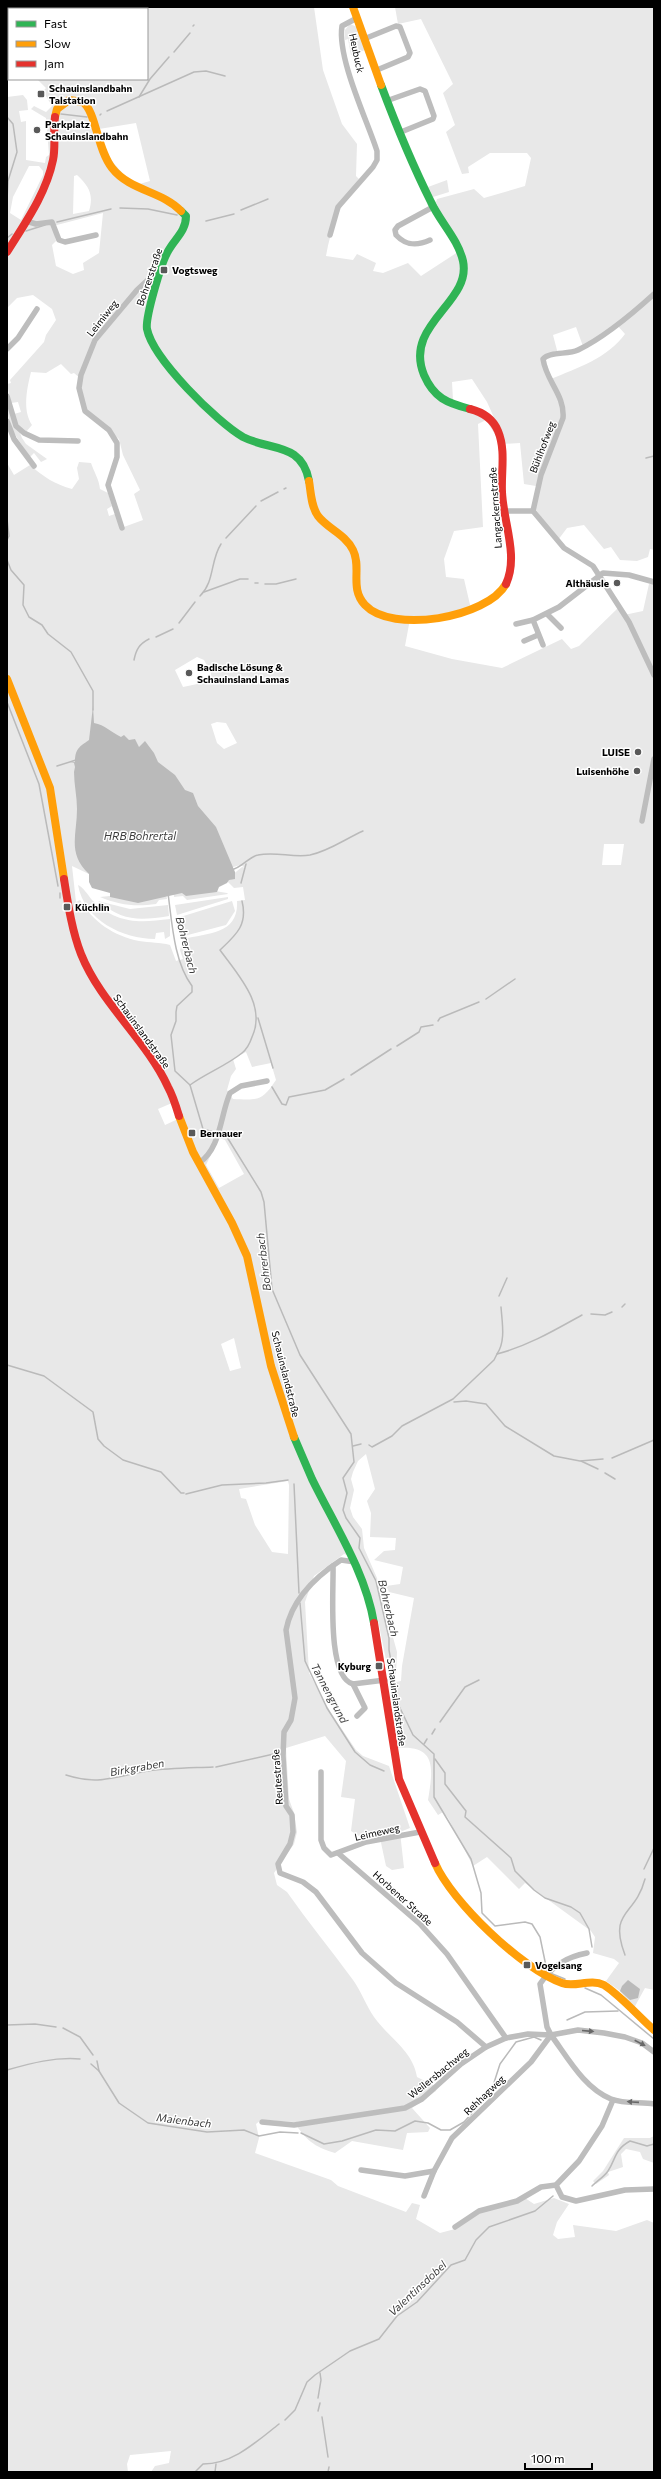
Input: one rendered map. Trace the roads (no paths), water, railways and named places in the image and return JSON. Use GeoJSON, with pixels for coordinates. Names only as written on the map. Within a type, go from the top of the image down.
{"type":"FeatureCollection","features":[{"type":"Feature","properties":{"kind":"street"},"geometry":{"type":"LineString","coordinates":[[353,7],[357,18]]}},
{"type":"Feature","properties":{"kind":"street","name":"Heubuck"},"geometry":{"type":"LineString","coordinates":[[330,235],[338,207],[374,167],[378,160],[377,151],[349,72],[342,43],[342,26],[357,18],[388,100],[433,207],[464,262],[464,273],[458,288],[428,327],[422,339]]}},
{"type":"Feature","properties":{"kind":"street"},"geometry":{"type":"LineString","coordinates":[[364,39],[398,27],[410,53],[408,57],[377,70]]}},
{"type":"Feature","properties":{"kind":"street"},"geometry":{"type":"LineString","coordinates":[[388,100],[420,89],[425,91],[434,116],[433,119],[401,132]]}},
{"type":"Feature","properties":{"kind":"street","name":"Bohrerstraße"},"geometry":{"type":"LineString","coordinates":[[7,252],[26,221],[53,162],[57,109],[69,100],[81,100],[90,107],[100,147],[120,177],[138,190],[174,205],[186,216],[186,229],[167,251],[147,313],[148,335],[197,397],[230,428],[244,437],[294,454],[310,477],[312,501],[319,519],[344,538],[353,550],[356,558],[357,592],[360,599],[373,611],[383,615]]}},
{"type":"Feature","properties":{"kind":"street"},"geometry":{"type":"LineString","coordinates":[[430,240],[423,243],[407,243],[396,235],[395,230],[398,226],[433,207]]}},
{"type":"Feature","properties":{"kind":"street"},"geometry":{"type":"LineString","coordinates":[[26,221],[36,224],[52,222],[59,240],[65,242],[96,235]]}},
{"type":"Feature","properties":{"kind":"street","name":"Leimiweg"},"geometry":{"type":"LineString","coordinates":[[122,528],[108,485],[117,457],[117,442],[109,430],[83,407],[79,388],[80,375],[95,340],[132,296],[150,278],[156,263],[165,259]]}},
{"type":"Feature","properties":{"kind":"street","name":"Bühlhofweg"},"geometry":{"type":"LineString","coordinates":[[533,511],[540,475],[562,422],[564,410],[561,398],[543,359],[548,356],[572,353],[586,346],[654,294]]}},
{"type":"Feature","properties":{"kind":"street"},"geometry":{"type":"LineString","coordinates":[[7,349],[18,338],[37,309]]}},
{"type":"Feature","properties":{"kind":"street","name":"Langackernstraße"},"geometry":{"type":"LineString","coordinates":[[383,615],[421,620],[451,616],[473,609],[497,594],[503,588],[510,571],[504,512],[502,446],[498,432],[493,423],[479,412],[447,405],[437,397],[428,385],[423,371],[422,339]]}},
{"type":"Feature","properties":{"kind":"street"},"geometry":{"type":"LineString","coordinates":[[7,396],[16,426],[24,433],[39,440],[78,441]]}},
{"type":"Feature","properties":{"kind":"street"},"geometry":{"type":"LineString","coordinates":[[7,421],[14,439],[34,466]]}},
{"type":"Feature","properties":{"kind":"street"},"geometry":{"type":"LineString","coordinates":[[504,512],[533,511],[557,542],[593,566],[629,622],[654,675]]}},
{"type":"Feature","properties":{"kind":"street"},"geometry":{"type":"LineString","coordinates":[[516,624],[533,620],[547,614],[598,575],[610,572],[654,582]]}},
{"type":"Feature","properties":{"kind":"street"},"geometry":{"type":"LineString","coordinates":[[547,614],[561,628]]}},
{"type":"Feature","properties":{"kind":"street"},"geometry":{"type":"LineString","coordinates":[[533,620],[543,645]]}},
{"type":"Feature","properties":{"kind":"street"},"geometry":{"type":"LineString","coordinates":[[524,641],[538,635]]}},
{"type":"Feature","properties":{"kind":"street","name":"Schauinslandstraße"},"geometry":{"type":"LineString","coordinates":[[7,679],[50,788],[68,907],[81,954],[99,988],[151,1058],[168,1086],[198,1163],[232,1223],[247,1256],[278,1392],[293,1437],[312,1479],[355,1562],[371,1606],[385,1680],[399,1779],[420,1832],[438,1870],[455,1896],[478,1922],[546,1975],[564,1984],[591,1982],[603,1985],[654,2030]]}},
{"type":"Feature","properties":{"kind":"street"},"geometry":{"type":"LineString","coordinates":[[642,821],[654,760]]}},
{"type":"Feature","properties":{"kind":"street"},"geometry":{"type":"LineString","coordinates":[[198,1163],[206,1158],[217,1137],[227,1099],[233,1089],[266,1081]]}},
{"type":"Feature","properties":{"kind":"street","name":"Reutestraße"},"geometry":{"type":"LineString","coordinates":[[355,1562],[341,1560],[295,1603],[286,1630],[295,1698],[291,1720],[284,1732],[283,1756],[286,1806],[292,1815],[293,1832],[290,1844],[278,1864],[278,1869],[282,1875],[303,1882],[316,1892],[362,1952],[396,1983],[458,2022],[486,2047]]}},
{"type":"Feature","properties":{"kind":"street"},"geometry":{"type":"LineString","coordinates":[[333,1566],[332,1627],[335,1646],[344,1678],[353,1684],[364,1708],[357,1716]]}},
{"type":"Feature","properties":{"kind":"street"},"geometry":{"type":"LineString","coordinates":[[353,1684],[385,1680]]}},
{"type":"Feature","properties":{"kind":"street","name":"Horbener Straße"},"geometry":{"type":"LineString","coordinates":[[321,1772],[321,1840],[324,1848],[331,1856],[338,1853],[420,1924],[447,1954],[506,2038]]}},
{"type":"Feature","properties":{"kind":"street","name":"Leimeweg"},"geometry":{"type":"LineString","coordinates":[[338,1853],[366,1842],[420,1832]]}},
{"type":"Feature","properties":{"kind":"street"},"geometry":{"type":"LineString","coordinates":[[587,1953],[573,1956],[553,1967],[546,1975],[540,1989],[551,2036],[588,2084],[613,2100],[654,2104]]}},
{"type":"Feature","properties":{"kind":"street","name":"Weilersbachweg"},"geometry":{"type":"LineString","coordinates":[[262,2122],[294,2125],[405,2108],[422,2099],[461,2064],[486,2047],[506,2038],[528,2034],[551,2036],[578,2030],[604,2033],[625,2037],[642,2043],[654,2052]]}},
{"type":"Feature","properties":{"kind":"street","name":"Rehhagweg"},"geometry":{"type":"LineString","coordinates":[[424,2196],[434,2171],[452,2138],[531,2062],[551,2036]]}},
{"type":"Feature","properties":{"kind":"street"},"geometry":{"type":"LineString","coordinates":[[455,2227],[479,2211],[518,2201],[541,2187],[556,2185],[568,2176],[602,2126],[613,2100]]}},
{"type":"Feature","properties":{"kind":"street"},"geometry":{"type":"LineString","coordinates":[[361,2170],[405,2176],[434,2171]]}},
{"type":"Feature","properties":{"kind":"street"},"geometry":{"type":"LineString","coordinates":[[556,2185],[562,2196],[576,2201],[625,2190],[654,2189]]}},
{"type":"Feature","properties":{"kind":"water","name":"HRB Bohrertal"},"geometry":{"type":"Polygon","coordinates":[[[93,706],[94,723],[105,727],[121,737],[124,735],[129,740],[135,739],[139,747],[145,741],[154,753],[158,762],[175,775],[185,790],[193,793],[198,806],[216,827],[235,872],[235,879],[229,880],[227,883],[219,887],[217,892],[186,896],[182,893],[138,903],[110,897],[110,893],[92,888],[89,882],[89,874],[78,859],[76,851],[75,835],[77,800],[74,777],[75,767],[74,763],[70,763],[75,762],[78,749],[89,740],[93,706]]]}},
{"type":"Feature","properties":{"kind":"water"},"geometry":{"type":"Polygon","coordinates":[[[628,1980],[640,1989],[638,1998],[630,2000],[620,1991],[622,1986],[628,1980]]]}},
{"type":"Feature","properties":{"kind":"waterway"},"geometry":{"type":"LineString","coordinates":[[174,52],[190,33]]}},
{"type":"Feature","properties":{"kind":"waterway"},"geometry":{"type":"LineString","coordinates":[[139,97],[150,79],[169,57]]}},
{"type":"Feature","properties":{"kind":"waterway"},"geometry":{"type":"LineString","coordinates":[[107,111],[194,72],[206,71],[225,76]]}},
{"type":"Feature","properties":{"kind":"waterway"},"geometry":{"type":"LineString","coordinates":[[61,114],[87,117]]}},
{"type":"Feature","properties":{"kind":"waterway","name":"Bohrerbach"},"geometry":{"type":"LineString","coordinates":[[7,117],[13,124],[17,152],[8,181],[7,200]]}},
{"type":"Feature","properties":{"kind":"waterway"},"geometry":{"type":"LineString","coordinates":[[241,210],[268,199]]}},
{"type":"Feature","properties":{"kind":"waterway"},"geometry":{"type":"LineString","coordinates":[[120,208],[148,209],[177,215]]}},
{"type":"Feature","properties":{"kind":"waterway"},"geometry":{"type":"LineString","coordinates":[[57,222],[111,209]]}},
{"type":"Feature","properties":{"kind":"waterway"},"geometry":{"type":"LineString","coordinates":[[206,221],[234,214]]}},
{"type":"Feature","properties":{"kind":"waterway"},"geometry":{"type":"LineString","coordinates":[[26,231],[45,225]]}},
{"type":"Feature","properties":{"kind":"waterway"},"geometry":{"type":"LineString","coordinates":[[7,238],[12,234]]}},
{"type":"Feature","properties":{"kind":"waterway"},"geometry":{"type":"LineString","coordinates":[[646,458],[654,456]]}},
{"type":"Feature","properties":{"kind":"waterway"},"geometry":{"type":"LineString","coordinates":[[261,501],[278,492]]}},
{"type":"Feature","properties":{"kind":"waterway"},"geometry":{"type":"LineString","coordinates":[[226,538],[256,506]]}},
{"type":"Feature","properties":{"kind":"waterway","name":"Bohrerbach"},"geometry":{"type":"LineString","coordinates":[[7,519],[9,536],[7,540]]}},
{"type":"Feature","properties":{"kind":"waterway"},"geometry":{"type":"LineString","coordinates":[[200,596],[208,584],[215,557],[221,544]]}},
{"type":"Feature","properties":{"kind":"waterway","name":"Bohrerbach"},"geometry":{"type":"LineString","coordinates":[[7,560],[11,570],[24,585],[23,605],[29,617],[42,625],[48,634],[71,652],[93,691],[93,710]]}},
{"type":"Feature","properties":{"kind":"waterway"},"geometry":{"type":"LineString","coordinates":[[204,592],[240,579],[248,579]]}},
{"type":"Feature","properties":{"kind":"waterway"},"geometry":{"type":"LineString","coordinates":[[265,584],[276,584],[296,579]]}},
{"type":"Feature","properties":{"kind":"waterway"},"geometry":{"type":"LineString","coordinates":[[179,623],[195,602]]}},
{"type":"Feature","properties":{"kind":"waterway"},"geometry":{"type":"LineString","coordinates":[[156,637],[173,629]]}},
{"type":"Feature","properties":{"kind":"waterway"},"geometry":{"type":"LineString","coordinates":[[134,660],[138,648],[149,639]]}},
{"type":"Feature","properties":{"kind":"waterway"},"geometry":{"type":"LineString","coordinates":[[7,702],[39,784],[58,886]]}},
{"type":"Feature","properties":{"kind":"waterway"},"geometry":{"type":"LineString","coordinates":[[57,766],[76,760]]}},
{"type":"Feature","properties":{"kind":"waterway"},"geometry":{"type":"LineString","coordinates":[[231,870],[258,855],[271,854],[304,856],[317,853],[363,831]]}},
{"type":"Feature","properties":{"kind":"waterway"},"geometry":{"type":"LineString","coordinates":[[241,883],[246,864]]}},
{"type":"Feature","properties":{"kind":"waterway"},"geometry":{"type":"LineString","coordinates":[[60,893],[60,898]]}},
{"type":"Feature","properties":{"kind":"waterway","name":"Bohrerbach"},"geometry":{"type":"LineString","coordinates":[[168,893],[175,942],[181,966],[192,986],[192,992],[177,1006],[176,1021],[171,1035],[175,1071],[190,1085],[203,1129],[217,1133]]}},
{"type":"Feature","properties":{"kind":"waterway"},"geometry":{"type":"LineString","coordinates":[[190,1085],[236,1058],[244,1051],[247,1048],[256,1025],[256,1013],[248,991],[242,980],[220,950],[236,934],[242,923],[242,901]]}},
{"type":"Feature","properties":{"kind":"waterway"},"geometry":{"type":"LineString","coordinates":[[486,999],[515,979]]}},
{"type":"Feature","properties":{"kind":"waterway"},"geometry":{"type":"LineString","coordinates":[[438,1021],[440,1018],[479,1002]]}},
{"type":"Feature","properties":{"kind":"waterway"},"geometry":{"type":"LineString","coordinates":[[258,1018],[273,1068]]}},
{"type":"Feature","properties":{"kind":"waterway"},"geometry":{"type":"LineString","coordinates":[[397,1046],[419,1032],[421,1027],[433,1025]]}},
{"type":"Feature","properties":{"kind":"waterway"},"geometry":{"type":"LineString","coordinates":[[351,1075],[391,1049]]}},
{"type":"Feature","properties":{"kind":"waterway"},"geometry":{"type":"LineString","coordinates":[[272,1087],[282,1104],[286,1105],[289,1097],[325,1090],[344,1079]]}},
{"type":"Feature","properties":{"kind":"waterway","name":"Bohrerbach"},"geometry":{"type":"LineString","coordinates":[[220,1135],[227,1137],[261,1192],[264,1202],[272,1289],[300,1355],[351,1434],[354,1462],[343,1478],[347,1493],[343,1510],[346,1518],[360,1538],[359,1548],[376,1581],[389,1638],[389,1650],[399,1706],[413,1735],[434,1754],[434,1797],[471,1859],[481,1893],[482,1913],[495,1926],[525,1922],[532,1924],[540,1937],[547,1971]]}},
{"type":"Feature","properties":{"kind":"waterway"},"geometry":{"type":"LineString","coordinates":[[499,1296],[507,1278]]}},
{"type":"Feature","properties":{"kind":"waterway"},"geometry":{"type":"LineString","coordinates":[[622,1307],[625,1304]]}},
{"type":"Feature","properties":{"kind":"waterway"},"geometry":{"type":"LineString","coordinates":[[497,1354],[502,1343],[503,1325],[501,1307]]}},
{"type":"Feature","properties":{"kind":"waterway"},"geometry":{"type":"LineString","coordinates":[[591,1314],[605,1315],[612,1312]]}},
{"type":"Feature","properties":{"kind":"waterway"},"geometry":{"type":"LineString","coordinates":[[369,1445],[372,1447],[392,1436],[402,1426],[453,1399],[494,1360],[497,1354],[520,1347],[582,1315]]}},
{"type":"Feature","properties":{"kind":"waterway","name":"Tannengrund"},"geometry":{"type":"LineString","coordinates":[[7,1365],[44,1376],[93,1412],[98,1439],[104,1446],[123,1460],[161,1472],[181,1493],[184,1493]]}},
{"type":"Feature","properties":{"kind":"waterway"},"geometry":{"type":"LineString","coordinates":[[454,1402],[466,1401],[486,1404],[505,1426],[554,1456],[580,1461],[603,1459]]}},
{"type":"Feature","properties":{"kind":"waterway"},"geometry":{"type":"LineString","coordinates":[[612,1458],[654,1440]]}},
{"type":"Feature","properties":{"kind":"waterway","name":"Bohrerbach"},"geometry":{"type":"LineString","coordinates":[[353,1446],[361,1444]]}},
{"type":"Feature","properties":{"kind":"waterway"},"geometry":{"type":"LineString","coordinates":[[581,1461],[598,1469]]}},
{"type":"Feature","properties":{"kind":"waterway"},"geometry":{"type":"LineString","coordinates":[[605,1473],[615,1479]]}},
{"type":"Feature","properties":{"kind":"waterway","name":"Tannengrund"},"geometry":{"type":"LineString","coordinates":[[186,1494],[222,1485],[266,1483],[288,1480]]}},
{"type":"Feature","properties":{"kind":"waterway","name":"Tannengrund"},"geometry":{"type":"LineString","coordinates":[[294,1484],[299,1593]]}},
{"type":"Feature","properties":{"kind":"waterway","name":"Tannengrund"},"geometry":{"type":"LineString","coordinates":[[300,1603],[305,1661],[327,1708],[355,1752],[370,1765],[384,1771]]}},
{"type":"Feature","properties":{"kind":"waterway"},"geometry":{"type":"LineString","coordinates":[[440,1722],[465,1687],[479,1680]]}},
{"type":"Feature","properties":{"kind":"waterway"},"geometry":{"type":"LineString","coordinates":[[432,1734],[435,1729]]}},
{"type":"Feature","properties":{"kind":"waterway","name":"Bohrerbach"},"geometry":{"type":"LineString","coordinates":[[424,1744],[427,1739]]}},
{"type":"Feature","properties":{"kind":"waterway","name":"Birkgraben"},"geometry":{"type":"LineString","coordinates":[[216,1767],[278,1753]]}},
{"type":"Feature","properties":{"kind":"waterway"},"geometry":{"type":"LineString","coordinates":[[435,1759],[445,1773],[445,1784],[466,1811],[465,1817],[511,1858],[515,1871],[534,1890],[545,1898],[571,1907],[580,1913],[589,1929],[592,1947]]}},
{"type":"Feature","properties":{"kind":"waterway","name":"Birkgraben"},"geometry":{"type":"LineString","coordinates":[[66,1775],[89,1780],[98,1780],[156,1770],[213,1767]]}},
{"type":"Feature","properties":{"kind":"waterway"},"geometry":{"type":"LineString","coordinates":[[644,1869],[654,1848]]}},
{"type":"Feature","properties":{"kind":"waterway"},"geometry":{"type":"LineString","coordinates":[[625,1955],[621,1940],[621,1921],[641,1891],[645,1879]]}},
{"type":"Feature","properties":{"kind":"waterway","name":"Bohrerbach"},"geometry":{"type":"LineString","coordinates":[[550,1973],[565,1979]]}},
{"type":"Feature","properties":{"kind":"waterway","name":"Bohrerbach"},"geometry":{"type":"LineString","coordinates":[[585,1988],[601,1995],[654,2039]]}},
{"type":"Feature","properties":{"kind":"waterway","name":"Maienbach"},"geometry":{"type":"LineString","coordinates":[[567,2020],[585,2012],[618,2011]]}},
{"type":"Feature","properties":{"kind":"waterway","name":"Maienbach"},"geometry":{"type":"LineString","coordinates":[[7,2025],[35,2024],[56,2027]]}},
{"type":"Feature","properties":{"kind":"waterway","name":"Maienbach"},"geometry":{"type":"LineString","coordinates":[[63,2028],[80,2037],[93,2055]]}},
{"type":"Feature","properties":{"kind":"waterway","name":"Maienbach"},"geometry":{"type":"LineString","coordinates":[[301,2133],[324,2144],[342,2141],[376,2130],[395,2131],[415,2121],[428,2123],[441,2130],[450,2130],[464,2122],[491,2092],[500,2064],[516,2042],[534,2037],[541,2040]]}},
{"type":"Feature","properties":{"kind":"waterway"},"geometry":{"type":"LineString","coordinates":[[7,2070],[52,2060],[80,2059]]}},
{"type":"Feature","properties":{"kind":"waterway","name":"Maienbach"},"geometry":{"type":"LineString","coordinates":[[97,2061],[99,2071],[119,2103],[148,2123],[207,2132],[244,2130],[259,2136],[280,2132],[298,2133]]}},
{"type":"Feature","properties":{"kind":"waterway","name":"Maienbach"},"geometry":{"type":"LineString","coordinates":[[91,2064],[99,2071]]}},
{"type":"Feature","properties":{"kind":"waterway","name":"Valentinsdobel"},"geometry":{"type":"LineString","coordinates":[[592,2186],[611,2167],[618,2151],[625,2144],[630,2141],[647,2146],[654,2144]]}},
{"type":"Feature","properties":{"kind":"waterway","name":"Valentinsdobel"},"geometry":{"type":"LineString","coordinates":[[285,2420],[295,2410],[307,2382],[350,2351],[379,2339],[397,2316],[417,2302],[451,2265],[465,2260],[476,2240],[489,2227],[535,2211],[553,2196]]}},
{"type":"Feature","properties":{"kind":"waterway"},"geometry":{"type":"LineString","coordinates":[[318,2398],[321,2380],[320,2373]]}},
{"type":"Feature","properties":{"kind":"waterway"},"geometry":{"type":"LineString","coordinates":[[318,2411],[320,2403]]}},
{"type":"Feature","properties":{"kind":"waterway"},"geometry":{"type":"LineString","coordinates":[[322,2417],[328,2457]]}},
{"type":"Feature","properties":{"kind":"waterway","name":"Valentinsdobel"},"geometry":{"type":"LineString","coordinates":[[195,2472],[203,2464],[224,2460],[244,2451],[279,2424]]}},
{"type":"Feature","properties":{"kind":"waterway"},"geometry":{"type":"LineString","coordinates":[[215,2472],[216,2464]]}},
{"type":"Feature","properties":{"kind":"waterway"},"geometry":{"type":"LineString","coordinates":[[328,2472],[329,2467]]}},
{"type":"Feature","properties":{"kind":"place","name":"Schauinslandbahn Talstation"},"geometry":{"type":"Point","coordinates":[41,94]}},
{"type":"Feature","properties":{"kind":"place","name":"Parkplatz Schauinslandbahn"},"geometry":{"type":"Point","coordinates":[37,130]}},
{"type":"Feature","properties":{"kind":"place","name":"Vogtsweg"},"geometry":{"type":"Point","coordinates":[164,270]}},
{"type":"Feature","properties":{"kind":"place","name":"Althäusle"},"geometry":{"type":"Point","coordinates":[617,583]}},
{"type":"Feature","properties":{"kind":"place","name":"Badische Lösung & Schauinsland Lamas"},"geometry":{"type":"Point","coordinates":[189,673]}},
{"type":"Feature","properties":{"kind":"place","name":"LUISE"},"geometry":{"type":"Point","coordinates":[638,752]}},
{"type":"Feature","properties":{"kind":"place","name":"Luisenhöhe"},"geometry":{"type":"Point","coordinates":[637,771]}},
{"type":"Feature","properties":{"kind":"place","name":"Küchlin"},"geometry":{"type":"Point","coordinates":[67,907]}},
{"type":"Feature","properties":{"kind":"place","name":"Bernauer"},"geometry":{"type":"Point","coordinates":[192,1133]}},
{"type":"Feature","properties":{"kind":"place","name":"Kyburg"},"geometry":{"type":"Point","coordinates":[379,1666]}},
{"type":"Feature","properties":{"kind":"place","name":"Vogelsang"},"geometry":{"type":"Point","coordinates":[527,1965]}}]}
